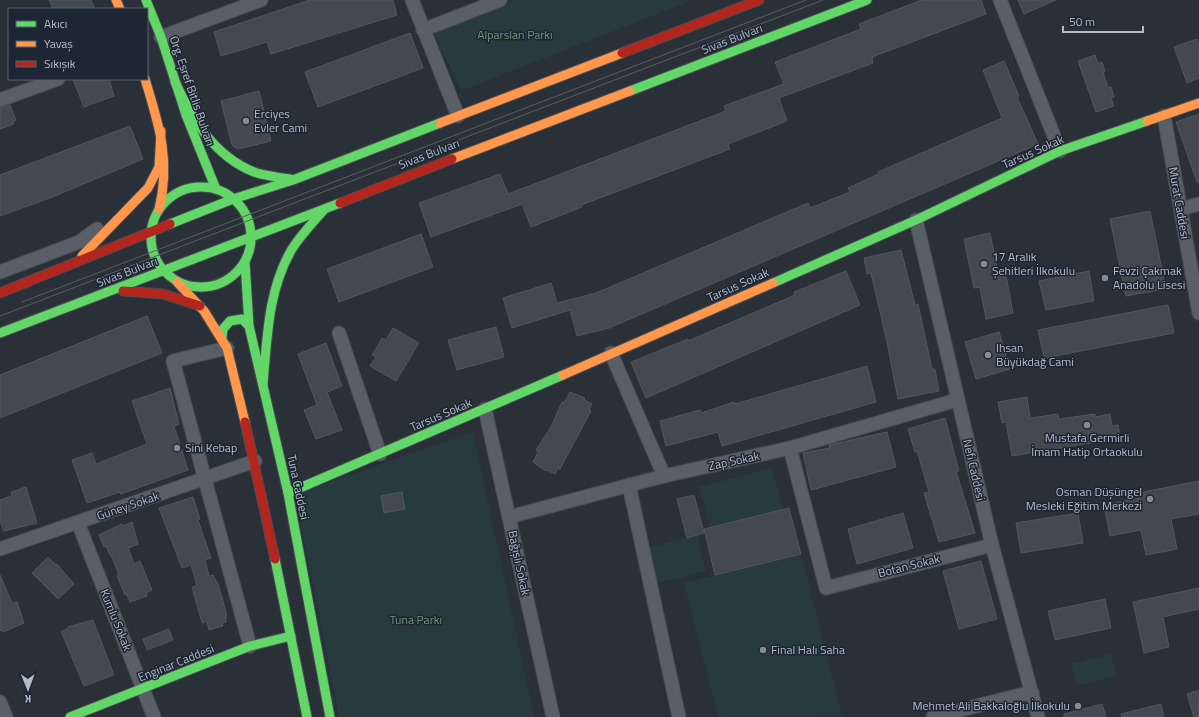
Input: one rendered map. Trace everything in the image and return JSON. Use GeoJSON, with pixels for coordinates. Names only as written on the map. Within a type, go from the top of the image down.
{"type":"FeatureCollection","features":[{"type":"Feature","properties":{"kind":"main road","name":"Org. Eşref Bitlis Bulvarı"},"geometry":{"type":"LineString","coordinates":[[146,0],[161,37],[186,115],[216,189]]}},
{"type":"Feature","properties":{"kind":"main road","name":"Sivas Bulvarı"},"geometry":{"type":"LineString","coordinates":[[0,293],[233,199],[293,180],[759,0]]}},
{"type":"Feature","properties":{"kind":"main road","name":"Sivas Bulvarı"},"geometry":{"type":"LineString","coordinates":[[0,333],[867,0]]}},
{"type":"Feature","properties":{"kind":"main road"},"geometry":{"type":"LineString","coordinates":[[145,80],[161,131],[166,158],[163,197],[159,209]]}},
{"type":"Feature","properties":{"kind":"main road"},"geometry":{"type":"LineString","coordinates":[[175,82],[198,123],[225,155],[244,168],[254,172],[293,180]]}},
{"type":"Feature","properties":{"kind":"main road","name":"Tarsus Sokak"},"geometry":{"type":"LineString","coordinates":[[288,493],[485,409],[916,220],[1060,152],[1199,103]]}},
{"type":"Feature","properties":{"kind":"main road"},"geometry":{"type":"LineString","coordinates":[[75,263],[134,205],[148,188],[159,167],[161,131]]}},
{"type":"Feature","properties":{"kind":"main road"},"geometry":{"type":"LineString","coordinates":[[177,282],[193,287],[215,286],[234,275],[245,262],[251,237],[246,214],[233,199],[216,189],[202,187],[185,189],[170,197],[154,216],[150,233],[152,250],[163,271],[177,282],[200,306],[224,343]]}},
{"type":"Feature","properties":{"kind":"main road"},"geometry":{"type":"LineString","coordinates":[[263,384],[272,299],[275,285],[295,243],[316,217],[328,206]]}},
{"type":"Feature","properties":{"kind":"main road","name":"Tuna Caddesi"},"geometry":{"type":"LineString","coordinates":[[245,262],[249,326],[288,493],[330,717]]}},
{"type":"Feature","properties":{"kind":"main road"},"geometry":{"type":"LineString","coordinates":[[104,293],[131,290],[158,292],[172,295],[200,306]]}},
{"type":"Feature","properties":{"kind":"main road"},"geometry":{"type":"LineString","coordinates":[[249,326],[242,320],[229,320],[223,326],[224,343],[255,461],[307,717]]}},
{"type":"Feature","properties":{"kind":"main road","name":"Enginar Caddesi"},"geometry":{"type":"LineString","coordinates":[[70,717],[250,646],[291,636]]}},
{"type":"Feature","properties":{"kind":"street"},"geometry":{"type":"LineString","coordinates":[[161,37],[261,0]]}},
{"type":"Feature","properties":{"kind":"street"},"geometry":{"type":"LineString","coordinates":[[412,0],[458,116]]}},
{"type":"Feature","properties":{"kind":"street"},"geometry":{"type":"LineString","coordinates":[[423,30],[500,0]]}},
{"type":"Feature","properties":{"kind":"street"},"geometry":{"type":"LineString","coordinates":[[1000,0],[1060,152]]}},
{"type":"Feature","properties":{"kind":"street"},"geometry":{"type":"LineString","coordinates":[[0,100],[55,80]]}},
{"type":"Feature","properties":{"kind":"street","name":"Murat Caddesi"},"geometry":{"type":"LineString","coordinates":[[1164,116],[1199,313]]}},
{"type":"Feature","properties":{"kind":"street"},"geometry":{"type":"LineString","coordinates":[[1180,209],[1199,204]]}},
{"type":"Feature","properties":{"kind":"street"},"geometry":{"type":"LineString","coordinates":[[0,272],[79,242],[134,205]]}},
{"type":"Feature","properties":{"kind":"street","name":"Nefi Caddesi"},"geometry":{"type":"LineString","coordinates":[[916,220],[992,545],[1038,717]]}},
{"type":"Feature","properties":{"kind":"street"},"geometry":{"type":"LineString","coordinates":[[339,333],[380,454]]}},
{"type":"Feature","properties":{"kind":"street"},"geometry":{"type":"LineString","coordinates":[[224,343],[173,361],[250,646]]}},
{"type":"Feature","properties":{"kind":"street"},"geometry":{"type":"LineString","coordinates":[[611,353],[664,476]]}},
{"type":"Feature","properties":{"kind":"street","name":"Zap Sokak"},"geometry":{"type":"LineString","coordinates":[[509,517],[664,476],[790,448],[957,400]]}},
{"type":"Feature","properties":{"kind":"street","name":"Bağışlı Sokak"},"geometry":{"type":"LineString","coordinates":[[485,409],[553,717]]}},
{"type":"Feature","properties":{"kind":"street","name":"Botan Sokak"},"geometry":{"type":"LineString","coordinates":[[790,448],[826,588],[992,545]]}},
{"type":"Feature","properties":{"kind":"street","name":"Güney Sokak"},"geometry":{"type":"LineString","coordinates":[[0,549],[205,480],[255,461]]}},
{"type":"Feature","properties":{"kind":"street"},"geometry":{"type":"LineString","coordinates":[[629,485],[679,717]]}},
{"type":"Feature","properties":{"kind":"street","name":"Kumlu Sokak"},"geometry":{"type":"LineString","coordinates":[[78,523],[154,717]]}},
{"type":"Feature","properties":{"kind":"street"},"geometry":{"type":"LineString","coordinates":[[934,717],[1032,692]]}},
{"type":"Feature","properties":{"kind":"street"},"geometry":{"type":"LineString","coordinates":[[0,702],[6,717]]}},
{"type":"Feature","properties":{"kind":"green space","name":"Alparslan Parkı"},"geometry":{"type":"Polygon","coordinates":[[[516,0],[693,0],[461,91],[434,33],[516,0]]]}},
{"type":"Feature","properties":{"kind":"green space","name":"Tuna Parkı"},"geometry":{"type":"Polygon","coordinates":[[[473,432],[534,717],[339,717],[295,494],[473,432]]]}},
{"type":"Feature","properties":{"kind":"green space"},"geometry":{"type":"Polygon","coordinates":[[[772,468],[783,509],[710,528],[699,487],[772,468]]]}},
{"type":"Feature","properties":{"kind":"green space"},"geometry":{"type":"Polygon","coordinates":[[[697,535],[706,571],[657,583],[648,548],[697,535]]]}},
{"type":"Feature","properties":{"kind":"green space","name":"Final Halı Saha"},"geometry":{"type":"Polygon","coordinates":[[[801,554],[842,716],[718,717],[684,583],[801,554]]]}},
{"type":"Feature","properties":{"kind":"green space"},"geometry":{"type":"Polygon","coordinates":[[[1111,654],[1116,676],[1077,686],[1071,664],[1111,654]]]}},
{"type":"Feature","properties":{"kind":"building"},"geometry":{"type":"Polygon","coordinates":[[[49,0],[91,0],[95,8],[53,8],[49,0]]]}},
{"type":"Feature","properties":{"kind":"building"},"geometry":{"type":"Polygon","coordinates":[[[310,0],[393,0],[397,15],[271,54],[267,42],[221,56],[214,32],[310,0]]]}},
{"type":"Feature","properties":{"kind":"building"},"geometry":{"type":"Polygon","coordinates":[[[922,0],[981,0],[986,14],[872,57],[873,63],[779,98],[787,121],[728,144],[730,149],[581,205],[582,207],[531,227],[522,204],[431,237],[419,203],[500,174],[508,194],[726,111],[724,106],[784,84],[775,62],[861,29],[859,24],[922,0]]]}},
{"type":"Feature","properties":{"kind":"building"},"geometry":{"type":"Polygon","coordinates":[[[1018,0],[1056,0],[1024,14],[1018,0]]]}},
{"type":"Feature","properties":{"kind":"building"},"geometry":{"type":"Polygon","coordinates":[[[410,33],[423,68],[318,107],[305,72],[410,33]]]}},
{"type":"Feature","properties":{"kind":"building"},"geometry":{"type":"Polygon","coordinates":[[[1197,39],[1199,46],[1199,78],[1187,83],[1174,47],[1197,39]]]}},
{"type":"Feature","properties":{"kind":"building"},"geometry":{"type":"Polygon","coordinates":[[[1095,55],[1098,64],[1102,62],[1105,71],[1103,72],[1108,88],[1111,87],[1114,97],[1111,98],[1114,106],[1096,112],[1078,61],[1095,55]]]}},
{"type":"Feature","properties":{"kind":"building"},"geometry":{"type":"Polygon","coordinates":[[[1004,61],[1019,96],[1017,97],[1038,144],[609,328],[577,336],[570,310],[512,328],[503,298],[551,283],[557,303],[596,293],[808,203],[810,208],[850,192],[848,188],[879,174],[878,172],[1002,118],[983,70],[1004,61]]]}},
{"type":"Feature","properties":{"kind":"building"},"geometry":{"type":"Polygon","coordinates":[[[73,80],[109,80],[114,96],[84,107],[73,80]]]}},
{"type":"Feature","properties":{"kind":"building","name":"Erciyes Evler Cami"},"geometry":{"type":"Polygon","coordinates":[[[259,91],[271,141],[238,149],[232,145],[221,101],[259,91]]]}},
{"type":"Feature","properties":{"kind":"building"},"geometry":{"type":"Polygon","coordinates":[[[10,105],[16,120],[13,121],[14,124],[0,129],[0,108],[10,105]]]}},
{"type":"Feature","properties":{"kind":"building"},"geometry":{"type":"Polygon","coordinates":[[[1199,114],[1199,182],[1197,182],[1176,122],[1199,114]]]}},
{"type":"Feature","properties":{"kind":"building"},"geometry":{"type":"Polygon","coordinates":[[[130,126],[143,159],[50,198],[0,216],[0,175],[130,126]]]}},
{"type":"Feature","properties":{"kind":"building"},"geometry":{"type":"Polygon","coordinates":[[[1150,211],[1166,289],[1126,296],[1110,219],[1150,211]]]}},
{"type":"Feature","properties":{"kind":"building"},"geometry":{"type":"Polygon","coordinates":[[[990,233],[999,277],[1006,276],[1013,313],[986,319],[980,287],[974,288],[964,239],[990,233]]]}},
{"type":"Feature","properties":{"kind":"building"},"geometry":{"type":"Polygon","coordinates":[[[421,234],[433,267],[339,302],[327,269],[421,234]]]}},
{"type":"Feature","properties":{"kind":"building"},"geometry":{"type":"Polygon","coordinates":[[[901,250],[915,305],[918,304],[932,369],[935,369],[939,391],[898,399],[871,273],[867,274],[864,258],[901,250]]]}},
{"type":"Feature","properties":{"kind":"building"},"geometry":{"type":"Polygon","coordinates":[[[846,271],[860,305],[646,398],[631,362],[688,339],[688,341],[795,295],[794,292],[846,271]]]}},
{"type":"Feature","properties":{"kind":"building"},"geometry":{"type":"Polygon","coordinates":[[[1089,271],[1094,301],[1046,310],[1039,281],[1089,271]]]}},
{"type":"Feature","properties":{"kind":"building"},"geometry":{"type":"Polygon","coordinates":[[[1168,305],[1174,333],[1044,358],[1038,330],[1168,305]]]}},
{"type":"Feature","properties":{"kind":"building"},"geometry":{"type":"Polygon","coordinates":[[[147,316],[162,353],[0,418],[0,375],[147,316]]]}},
{"type":"Feature","properties":{"kind":"building"},"geometry":{"type":"Polygon","coordinates":[[[496,327],[504,357],[457,370],[448,340],[496,327]]]}},
{"type":"Feature","properties":{"kind":"building"},"geometry":{"type":"Polygon","coordinates":[[[393,328],[419,343],[396,381],[370,366],[376,357],[372,355],[382,338],[386,340],[393,328]]]}},
{"type":"Feature","properties":{"kind":"building","name":"Ihsan Büyükdağ Cami"},"geometry":{"type":"Polygon","coordinates":[[[999,332],[1010,369],[976,379],[965,342],[999,332]]]}},
{"type":"Feature","properties":{"kind":"building"},"geometry":{"type":"Polygon","coordinates":[[[326,343],[342,386],[327,392],[342,430],[316,439],[304,410],[317,405],[298,354],[326,343]]]}},
{"type":"Feature","properties":{"kind":"building"},"geometry":{"type":"Polygon","coordinates":[[[867,366],[876,402],[722,446],[718,432],[666,446],[660,421],[700,410],[701,413],[734,402],[735,404],[867,366]]]}},
{"type":"Feature","properties":{"kind":"building"},"geometry":{"type":"Polygon","coordinates":[[[170,388],[179,424],[174,426],[188,470],[121,494],[120,492],[87,503],[72,460],[92,453],[96,464],[147,444],[132,401],[170,388]]]}},
{"type":"Feature","properties":{"kind":"building"},"geometry":{"type":"Polygon","coordinates":[[[570,392],[585,398],[584,400],[592,404],[589,410],[591,411],[560,469],[558,468],[555,474],[547,470],[546,471],[533,462],[538,452],[536,450],[551,427],[562,402],[564,403],[570,392]]]}},
{"type":"Feature","properties":{"kind":"building"},"geometry":{"type":"Polygon","coordinates":[[[1027,397],[1030,418],[1058,414],[1059,419],[1095,414],[1095,417],[1110,414],[1112,426],[1118,425],[1120,438],[1012,456],[1006,422],[1002,423],[998,402],[1027,397]]]}},
{"type":"Feature","properties":{"kind":"building"},"geometry":{"type":"Polygon","coordinates":[[[945,418],[959,471],[956,471],[975,533],[939,542],[924,493],[929,492],[917,451],[915,452],[908,429],[945,418]]]}},
{"type":"Feature","properties":{"kind":"building"},"geometry":{"type":"Polygon","coordinates":[[[887,432],[896,467],[811,490],[803,453],[830,448],[829,445],[887,432]]]}},
{"type":"Feature","properties":{"kind":"building"},"geometry":{"type":"Polygon","coordinates":[[[1199,481],[1199,514],[1171,519],[1177,549],[1146,555],[1141,530],[1110,536],[1104,505],[1144,497],[1143,492],[1199,481]]]}},
{"type":"Feature","properties":{"kind":"building"},"geometry":{"type":"Polygon","coordinates":[[[26,487],[37,523],[4,531],[0,521],[0,500],[12,496],[11,492],[26,487]]]}},
{"type":"Feature","properties":{"kind":"building"},"geometry":{"type":"Polygon","coordinates":[[[402,492],[405,509],[384,513],[381,496],[402,492]]]}},
{"type":"Feature","properties":{"kind":"building"},"geometry":{"type":"Polygon","coordinates":[[[694,495],[704,533],[687,538],[677,499],[694,495]]]}},
{"type":"Feature","properties":{"kind":"building"},"geometry":{"type":"Polygon","coordinates":[[[193,497],[200,519],[198,520],[211,558],[205,560],[209,576],[213,575],[218,584],[226,612],[226,622],[222,623],[223,626],[209,630],[207,621],[202,623],[192,587],[197,586],[191,565],[182,568],[159,508],[193,497]]]}},
{"type":"Feature","properties":{"kind":"building"},"geometry":{"type":"Polygon","coordinates":[[[789,508],[801,554],[715,575],[704,529],[789,508]]]}},
{"type":"Feature","properties":{"kind":"building"},"geometry":{"type":"Polygon","coordinates":[[[903,513],[913,548],[857,564],[848,529],[903,513]]]}},
{"type":"Feature","properties":{"kind":"building"},"geometry":{"type":"Polygon","coordinates":[[[1078,513],[1083,543],[1021,553],[1016,523],[1078,513]]]}},
{"type":"Feature","properties":{"kind":"building"},"geometry":{"type":"Polygon","coordinates":[[[132,522],[138,544],[128,548],[134,564],[140,561],[152,590],[146,593],[147,596],[130,602],[127,594],[125,595],[117,576],[119,575],[111,555],[106,546],[104,547],[99,535],[122,524],[123,526],[132,522]]]}},
{"type":"Feature","properties":{"kind":"building"},"geometry":{"type":"Polygon","coordinates":[[[48,557],[56,565],[57,564],[74,584],[58,599],[32,573],[48,557]]]}},
{"type":"Feature","properties":{"kind":"building"},"geometry":{"type":"Polygon","coordinates":[[[981,561],[997,619],[959,629],[943,571],[981,561]]]}},
{"type":"Feature","properties":{"kind":"building"},"geometry":{"type":"Polygon","coordinates":[[[0,575],[12,603],[17,602],[24,623],[3,632],[2,630],[0,631],[0,575]]]}},
{"type":"Feature","properties":{"kind":"building"},"geometry":{"type":"Polygon","coordinates":[[[1199,588],[1199,609],[1163,617],[1169,647],[1144,653],[1133,602],[1199,588]]]}},
{"type":"Feature","properties":{"kind":"building"},"geometry":{"type":"Polygon","coordinates":[[[1105,599],[1111,628],[1055,640],[1048,611],[1105,599]]]}},
{"type":"Feature","properties":{"kind":"building"},"geometry":{"type":"Polygon","coordinates":[[[93,620],[114,675],[84,686],[61,631],[68,629],[68,627],[93,620]]]}},
{"type":"Feature","properties":{"kind":"building"},"geometry":{"type":"Polygon","coordinates":[[[169,629],[173,640],[147,650],[143,639],[169,629]]]}},
{"type":"Feature","properties":{"kind":"building"},"geometry":{"type":"Polygon","coordinates":[[[1199,690],[1199,717],[1194,717],[1187,694],[1199,690]]]}},
{"type":"Feature","properties":{"kind":"building"},"geometry":{"type":"Polygon","coordinates":[[[1102,704],[1106,717],[1064,717],[1064,714],[1102,704]]]}},
{"type":"Feature","properties":{"kind":"building"},"geometry":{"type":"Polygon","coordinates":[[[1161,704],[1164,717],[1122,717],[1121,714],[1161,704]]]}},
{"type":"Feature","properties":{"kind":"tram line"},"geometry":{"type":"LineString","coordinates":[[22,302],[806,0]]}},
{"type":"Feature","properties":{"kind":"tram line"},"geometry":{"type":"LineString","coordinates":[[0,316],[823,0]]}},
{"type":"Feature","properties":{"kind":"traffic: fast"},"geometry":{"type":"LineString","coordinates":[[146,0],[161,37],[186,115],[216,189]]}},
{"type":"Feature","properties":{"kind":"traffic: fast"},"geometry":{"type":"LineString","coordinates":[[630,91],[867,0]]}},
{"type":"Feature","properties":{"kind":"traffic: fast"},"geometry":{"type":"LineString","coordinates":[[175,82],[197,123],[206,135],[227,156],[254,172],[290,179]]}},
{"type":"Feature","properties":{"kind":"traffic: fast"},"geometry":{"type":"LineString","coordinates":[[773,283],[916,220],[1060,151],[1147,121]]}},
{"type":"Feature","properties":{"kind":"traffic: fast"},"geometry":{"type":"LineString","coordinates":[[170,224],[233,199],[293,180],[440,123]]}},
{"type":"Feature","properties":{"kind":"traffic: fast"},"geometry":{"type":"LineString","coordinates":[[191,187],[211,187],[220,190],[237,201],[248,218],[251,227],[251,237],[251,247],[248,256],[237,273],[220,284],[211,287],[191,287],[173,279],[165,273],[159,265],[151,247],[151,227],[159,209],[165,201],[173,195],[191,187]]}},
{"type":"Feature","properties":{"kind":"traffic: fast"},"geometry":{"type":"LineString","coordinates":[[0,333],[340,203]]}},
{"type":"Feature","properties":{"kind":"traffic: fast"},"geometry":{"type":"LineString","coordinates":[[263,384],[270,315],[273,297],[278,281],[284,264],[292,249],[323,211]]}},
{"type":"Feature","properties":{"kind":"traffic: fast"},"geometry":{"type":"LineString","coordinates":[[245,262],[249,326],[288,493],[330,717]]}},
{"type":"Feature","properties":{"kind":"traffic: fast"},"geometry":{"type":"LineString","coordinates":[[222,338],[223,329],[230,321],[242,319],[249,326]]}},
{"type":"Feature","properties":{"kind":"traffic: fast"},"geometry":{"type":"LineString","coordinates":[[288,493],[563,375]]}},
{"type":"Feature","properties":{"kind":"traffic: fast"},"geometry":{"type":"LineString","coordinates":[[275,559],[307,717]]}},
{"type":"Feature","properties":{"kind":"traffic: fast"},"geometry":{"type":"LineString","coordinates":[[70,717],[250,646],[291,636]]}},
{"type":"Feature","properties":{"kind":"traffic: slow"},"geometry":{"type":"LineString","coordinates":[[116,0],[120,8]]}},
{"type":"Feature","properties":{"kind":"traffic: slow"},"geometry":{"type":"LineString","coordinates":[[440,123],[622,53]]}},
{"type":"Feature","properties":{"kind":"traffic: slow"},"geometry":{"type":"LineString","coordinates":[[145,80],[159,128],[164,159],[164,175],[159,209]]}},
{"type":"Feature","properties":{"kind":"traffic: slow"},"geometry":{"type":"LineString","coordinates":[[452,159],[630,91]]}},
{"type":"Feature","properties":{"kind":"traffic: slow"},"geometry":{"type":"LineString","coordinates":[[1147,121],[1199,103]]}},
{"type":"Feature","properties":{"kind":"traffic: slow"},"geometry":{"type":"LineString","coordinates":[[82,256],[148,188],[159,167],[161,131]]}},
{"type":"Feature","properties":{"kind":"traffic: slow"},"geometry":{"type":"LineString","coordinates":[[177,282],[204,311],[227,348],[245,422]]}},
{"type":"Feature","properties":{"kind":"traffic: slow"},"geometry":{"type":"LineString","coordinates":[[563,375],[773,283]]}},
{"type":"Feature","properties":{"kind":"traffic: jam"},"geometry":{"type":"LineString","coordinates":[[622,53],[759,0]]}},
{"type":"Feature","properties":{"kind":"traffic: jam"},"geometry":{"type":"LineString","coordinates":[[340,203],[452,159]]}},
{"type":"Feature","properties":{"kind":"traffic: jam"},"geometry":{"type":"LineString","coordinates":[[0,293],[170,224]]}},
{"type":"Feature","properties":{"kind":"traffic: jam"},"geometry":{"type":"LineString","coordinates":[[123,291],[163,294],[200,306]]}},
{"type":"Feature","properties":{"kind":"traffic: jam"},"geometry":{"type":"LineString","coordinates":[[245,422],[275,559]]}},
{"type":"Feature","properties":{"kind":"place","name":"Erciyes Evler Cami"},"geometry":{"type":"Point","coordinates":[246,121]}},
{"type":"Feature","properties":{"kind":"place","name":"17 Aralık Şehitleri İlkokulu"},"geometry":{"type":"Point","coordinates":[984,264]}},
{"type":"Feature","properties":{"kind":"place","name":"Fevzi Çakmak Anadolu Lisesi"},"geometry":{"type":"Point","coordinates":[1105,278]}},
{"type":"Feature","properties":{"kind":"place","name":"Ihsan Büyükdağ Cami"},"geometry":{"type":"Point","coordinates":[988,355]}},
{"type":"Feature","properties":{"kind":"place","name":"Mustafa Germirli İmam Hatip Ortaokulu"},"geometry":{"type":"Point","coordinates":[1087,425]}},
{"type":"Feature","properties":{"kind":"place","name":"Sini Kebap"},"geometry":{"type":"Point","coordinates":[177,448]}},
{"type":"Feature","properties":{"kind":"place","name":"Osman Düşüngel Mesleki Eğitim Merkezi"},"geometry":{"type":"Point","coordinates":[1150,499]}},
{"type":"Feature","properties":{"kind":"place","name":"Final Halı Saha"},"geometry":{"type":"Point","coordinates":[763,650]}},
{"type":"Feature","properties":{"kind":"place","name":"Mehmet Ali Bakkaloğlu İlkokulu"},"geometry":{"type":"Point","coordinates":[1078,706]}}]}
